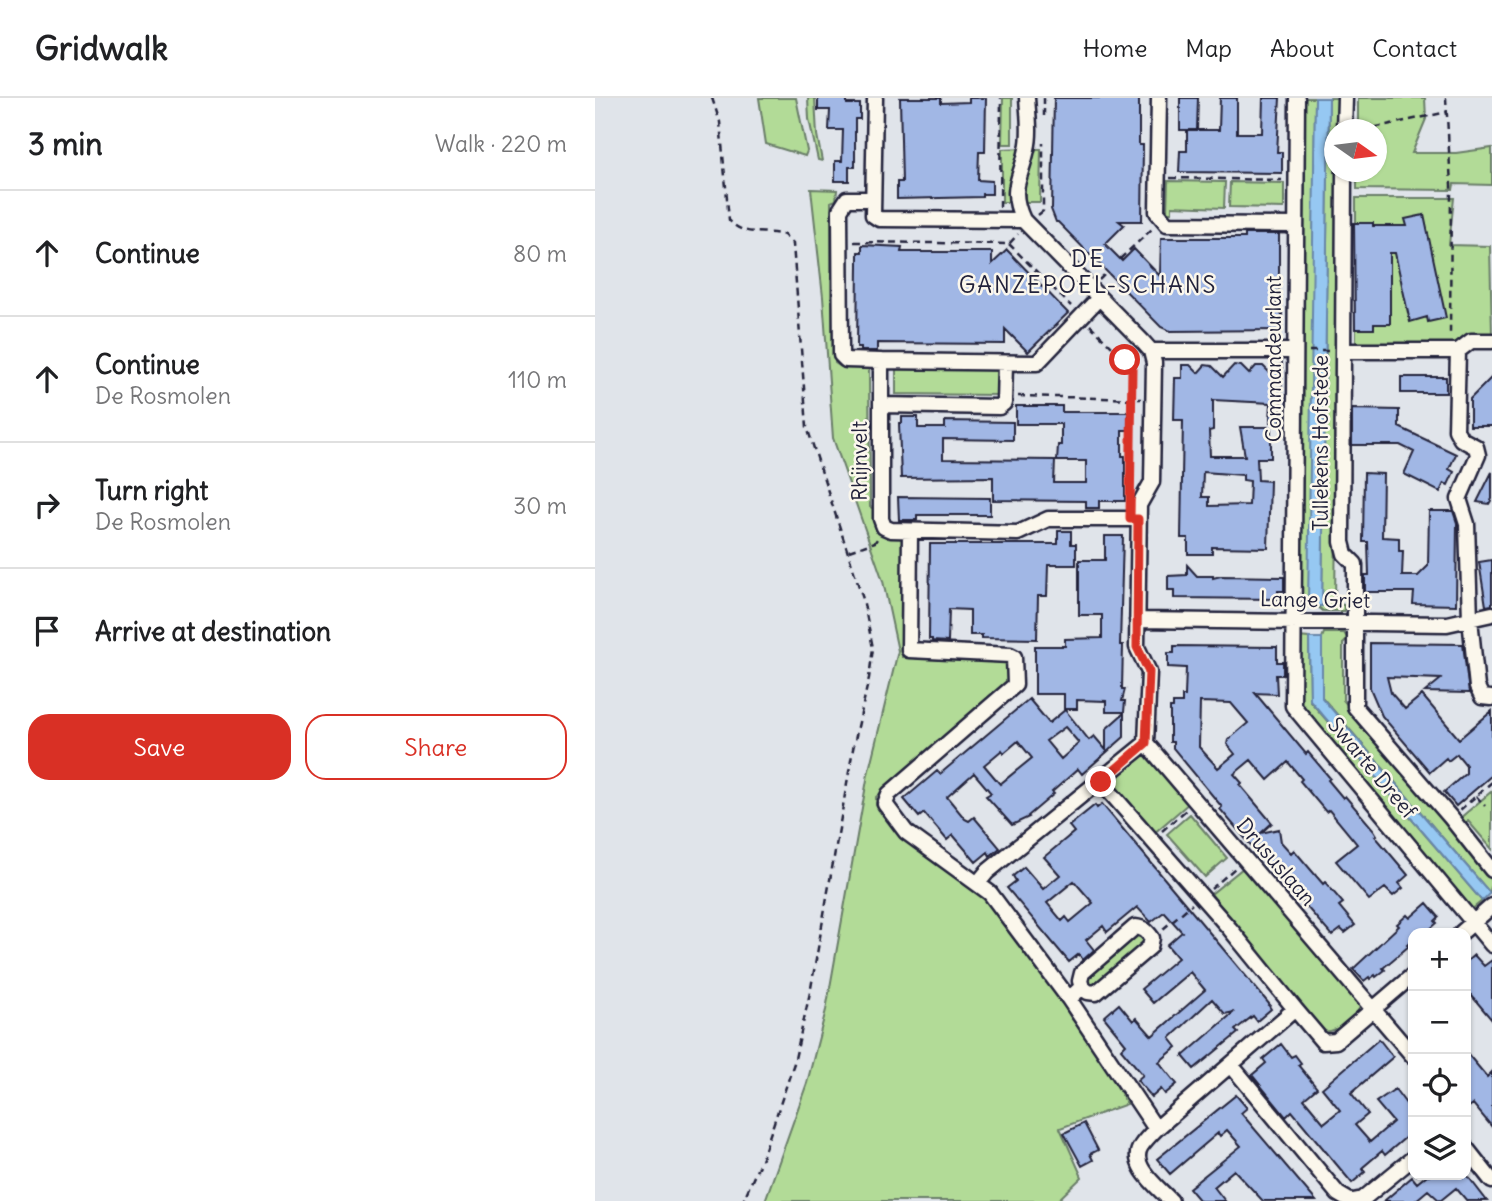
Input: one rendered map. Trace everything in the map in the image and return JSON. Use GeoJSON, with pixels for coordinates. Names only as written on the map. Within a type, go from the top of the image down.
{"type":"FeatureCollection","features":[{"type":"Feature","properties":{"kind":"street"},"geometry":{"type":"LineString","coordinates":[[875,98],[873,215],[879,219],[1023,220]]}},
{"type":"Feature","properties":{"kind":"street"},"geometry":{"type":"LineString","coordinates":[[978,883],[987,872],[1146,743],[1149,672],[1137,647],[1138,519],[1139,505],[1152,482],[1154,363],[1151,352],[1023,220],[1016,205],[1017,180],[1028,148],[1027,98]]}},
{"type":"Feature","properties":{"kind":"street"},"geometry":{"type":"LineString","coordinates":[[1159,98],[1157,212],[1167,224],[1296,225]]}},
{"type":"Feature","properties":{"kind":"street","name":"Commandeurlant"},"geometry":{"type":"LineString","coordinates":[[1293,620],[1297,98]]}},
{"type":"Feature","properties":{"kind":"street"},"geometry":{"type":"LineString","coordinates":[[1345,98],[1345,119]]}},
{"type":"Feature","properties":{"kind":"street","name":"Tullekens Hofstede"},"geometry":{"type":"LineString","coordinates":[[1344,182],[1342,542],[1345,554],[1355,564],[1355,707],[1492,870]]}},
{"type":"Feature","properties":{"kind":"street"},"geometry":{"type":"LineString","coordinates":[[872,199],[847,199],[840,210],[841,355],[846,360],[1037,363],[1099,298]]}},
{"type":"Feature","properties":{"kind":"street"},"geometry":{"type":"LineString","coordinates":[[1343,351],[1454,352],[1471,341],[1492,341]]}},
{"type":"Feature","properties":{"kind":"street"},"geometry":{"type":"LineString","coordinates":[[1151,352],[1295,351]]}},
{"type":"Feature","properties":{"kind":"street"},"geometry":{"type":"LineString","coordinates":[[1454,352],[1457,430],[1461,439],[1476,447],[1478,455],[1459,499],[1467,524],[1470,619],[1477,687],[1482,697],[1491,698]]}},
{"type":"Feature","properties":{"kind":"street","name":"Rhijnvelt"},"geometry":{"type":"LineString","coordinates":[[881,361],[881,519],[884,527],[910,531],[1018,533],[1048,519],[1138,519]]}},
{"type":"Feature","properties":{"kind":"street"},"geometry":{"type":"LineString","coordinates":[[881,405],[999,407],[1005,403],[1005,363]]}},
{"type":"Feature","properties":{"kind":"street"},"geometry":{"type":"LineString","coordinates":[[910,531],[909,650],[1010,655],[1016,662],[1015,685],[889,794],[885,804],[907,832],[990,893],[1069,999],[1156,1129]]}},
{"type":"Feature","properties":{"kind":"street","name":"Lange Griet"},"geometry":{"type":"LineString","coordinates":[[1137,620],[1447,624],[1492,614]]}},
{"type":"Feature","properties":{"kind":"street","name":"Swarte Dreef"},"geometry":{"type":"LineString","coordinates":[[1293,620],[1293,706],[1492,945]]}},
{"type":"Feature","properties":{"kind":"street","name":"Drususlaan"},"geometry":{"type":"LineString","coordinates":[[1146,743],[1411,1054]]}},
{"type":"Feature","properties":{"kind":"street"},"geometry":{"type":"LineString","coordinates":[[1101,782],[1230,929],[1323,1042],[1336,1041],[1408,979]]}},
{"type":"Feature","properties":{"kind":"street"},"geometry":{"type":"LineString","coordinates":[[1467,928],[1492,906]]}},
{"type":"Feature","properties":{"kind":"street"},"geometry":{"type":"LineString","coordinates":[[1135,927],[1148,932],[1152,938],[1150,947],[1096,993],[1088,992],[1082,987],[1082,973],[1135,927]]}},
{"type":"Feature","properties":{"kind":"street"},"geometry":{"type":"LineString","coordinates":[[1069,999],[1082,987]]}},
{"type":"Feature","properties":{"kind":"street"},"geometry":{"type":"LineString","coordinates":[[1171,1201],[1141,1168],[1137,1157],[1139,1147],[1156,1129],[1294,1010]]}},
{"type":"Feature","properties":{"kind":"street"},"geometry":{"type":"LineString","coordinates":[[1231,1065],[1338,1194],[1351,1201],[1363,1199],[1408,1162]]}},
{"type":"Feature","properties":{"kind":"street"},"geometry":{"type":"LineString","coordinates":[[1471,1154],[1492,1181]]}},
{"type":"Feature","properties":{"kind":"path"},"geometry":{"type":"LineString","coordinates":[[712,98],[720,122],[729,220],[744,232],[784,234],[793,244],[807,427],[849,551],[873,648],[811,988],[794,1063],[762,1158],[743,1201]]}},
{"type":"Feature","properties":{"kind":"path"},"geometry":{"type":"LineString","coordinates":[[1001,98],[1000,206],[1004,220]]}},
{"type":"Feature","properties":{"kind":"path"},"geometry":{"type":"LineString","coordinates":[[1446,98],[1451,185],[1454,352]]}},
{"type":"Feature","properties":{"kind":"path"},"geometry":{"type":"LineString","coordinates":[[1387,125],[1447,112]]}},
{"type":"Feature","properties":{"kind":"path"},"geometry":{"type":"LineString","coordinates":[[1157,178],[1296,180]]}},
{"type":"Feature","properties":{"kind":"path"},"geometry":{"type":"LineString","coordinates":[[1120,260],[1163,219]]}},
{"type":"Feature","properties":{"kind":"path"},"geometry":{"type":"LineString","coordinates":[[1009,244],[1132,367],[1131,492]]}},
{"type":"Feature","properties":{"kind":"path"},"geometry":{"type":"LineString","coordinates":[[1295,351],[1343,351]]}},
{"type":"Feature","properties":{"kind":"path"},"geometry":{"type":"LineString","coordinates":[[1045,397],[1046,390]]}},
{"type":"Feature","properties":{"kind":"path"},"geometry":{"type":"LineString","coordinates":[[1005,396],[1154,400]]}},
{"type":"Feature","properties":{"kind":"path"},"geometry":{"type":"LineString","coordinates":[[849,551],[875,542],[884,527]]}},
{"type":"Feature","properties":{"kind":"path"},"geometry":{"type":"LineString","coordinates":[[1451,818],[1492,782]]}},
{"type":"Feature","properties":{"kind":"path"},"geometry":{"type":"LineString","coordinates":[[1476,796],[1485,806]]}},
{"type":"Feature","properties":{"kind":"path"},"geometry":{"type":"LineString","coordinates":[[1151,840],[1196,801]]}},
{"type":"Feature","properties":{"kind":"green space"},"geometry":{"type":"Polygon","coordinates":[[[759,98],[796,98],[807,151],[805,156],[766,144],[759,98]]]}},
{"type":"Feature","properties":{"kind":"green space"},"geometry":{"type":"Polygon","coordinates":[[[808,98],[815,98],[822,161],[818,160],[809,119],[808,98]]]}},
{"type":"Feature","properties":{"kind":"green space"},"geometry":{"type":"Polygon","coordinates":[[[1003,98],[1012,98],[1012,144],[1002,144],[1003,98]]]}},
{"type":"Feature","properties":{"kind":"green space"},"geometry":{"type":"Polygon","coordinates":[[[1304,98],[1315,98],[1310,607],[1297,607],[1304,98]]]}},
{"type":"Feature","properties":{"kind":"green space"},"geometry":{"type":"Polygon","coordinates":[[[1329,98],[1341,98],[1341,119],[1329,119],[1329,98]]]}},
{"type":"Feature","properties":{"kind":"green space"},"geometry":{"type":"Polygon","coordinates":[[[1358,98],[1425,98],[1426,119],[1412,153],[1456,153],[1492,148],[1492,185],[1454,184],[1453,190],[1357,189],[1357,182],[1387,182],[1387,119],[1358,119],[1358,98]]]}},
{"type":"Feature","properties":{"kind":"green space"},"geometry":{"type":"Polygon","coordinates":[[[1024,148],[1013,202],[1002,202],[1002,149],[1024,148]]]}},
{"type":"Feature","properties":{"kind":"green space"},"geometry":{"type":"Polygon","coordinates":[[[1036,149],[1041,149],[1040,202],[1025,202],[1025,179],[1036,149]]]}},
{"type":"Feature","properties":{"kind":"green space"},"geometry":{"type":"Polygon","coordinates":[[[1168,181],[1225,182],[1224,208],[1172,206],[1172,212],[1167,212],[1168,181]]]}},
{"type":"Feature","properties":{"kind":"green space"},"geometry":{"type":"Polygon","coordinates":[[[1230,182],[1284,183],[1284,208],[1229,207],[1230,182]]]}},
{"type":"Feature","properties":{"kind":"green space"},"geometry":{"type":"Polygon","coordinates":[[[1328,182],[1340,182],[1335,604],[1344,605],[1344,611],[1323,611],[1317,606],[1322,605],[1328,182]]]}},
{"type":"Feature","properties":{"kind":"green space"},"geometry":{"type":"Polygon","coordinates":[[[811,189],[837,190],[836,200],[831,202],[831,299],[837,300],[835,363],[841,367],[869,368],[870,507],[875,509],[876,532],[903,537],[902,657],[1010,661],[1008,685],[876,797],[876,805],[905,837],[982,892],[1045,972],[1071,1018],[1092,1042],[1127,1104],[1060,1128],[1082,1177],[1057,1201],[765,1201],[807,1083],[826,1010],[868,774],[898,651],[883,581],[833,438],[823,297],[811,189]]]}},
{"type":"Feature","properties":{"kind":"green space"},"geometry":{"type":"Polygon","coordinates":[[[1356,198],[1454,198],[1449,245],[1490,246],[1492,335],[1455,345],[1356,344],[1356,198]]]}},
{"type":"Feature","properties":{"kind":"green space"},"geometry":{"type":"Polygon","coordinates":[[[896,369],[1000,370],[999,395],[896,394],[896,369]]]}},
{"type":"Feature","properties":{"kind":"green space"},"geometry":{"type":"Polygon","coordinates":[[[1324,633],[1344,633],[1348,639],[1343,644],[1343,700],[1492,877],[1490,893],[1322,697],[1324,633]]]}},
{"type":"Feature","properties":{"kind":"green space"},"geometry":{"type":"Polygon","coordinates":[[[1298,637],[1309,638],[1310,701],[1482,901],[1471,910],[1299,707],[1298,637]]]}},
{"type":"Feature","properties":{"kind":"green space"},"geometry":{"type":"Polygon","coordinates":[[[1144,753],[1189,803],[1153,834],[1116,792],[1120,774],[1144,753]]]}},
{"type":"Feature","properties":{"kind":"green space"},"geometry":{"type":"Polygon","coordinates":[[[1492,791],[1492,849],[1468,821],[1463,825],[1459,819],[1492,791]]]}},
{"type":"Feature","properties":{"kind":"green space"},"geometry":{"type":"Polygon","coordinates":[[[1190,814],[1227,858],[1205,877],[1167,834],[1190,814]]]}},
{"type":"Feature","properties":{"kind":"green space"},"geometry":{"type":"Polygon","coordinates":[[[1243,868],[1361,1003],[1356,1013],[1340,1027],[1322,1031],[1211,894],[1243,868]]]}},
{"type":"Feature","properties":{"kind":"green space"},"geometry":{"type":"Polygon","coordinates":[[[1135,932],[1146,939],[1145,945],[1095,988],[1086,984],[1086,975],[1135,932]]]}},
{"type":"Feature","properties":{"kind":"water"},"geometry":{"type":"Polygon","coordinates":[[[1315,98],[1329,98],[1329,119],[1324,119],[1324,182],[1328,182],[1322,606],[1308,606],[1315,98]]]}},
{"type":"Feature","properties":{"kind":"water"},"geometry":{"type":"Polygon","coordinates":[[[1309,638],[1322,638],[1322,698],[1490,893],[1482,901],[1310,700],[1309,638]]]}},
{"type":"Feature","properties":{"kind":"building"},"geometry":{"type":"Polygon","coordinates":[[[818,98],[847,98],[847,104],[860,104],[860,119],[855,119],[855,167],[849,167],[849,181],[835,181],[835,161],[842,161],[843,130],[829,130],[830,110],[818,110],[818,98]]]}},
{"type":"Feature","properties":{"kind":"building"},"geometry":{"type":"Polygon","coordinates":[[[900,98],[941,98],[941,103],[986,98],[985,152],[979,152],[978,180],[992,181],[992,194],[982,194],[982,197],[897,199],[897,182],[902,182],[900,98]]]}},
{"type":"Feature","properties":{"kind":"building"},"geometry":{"type":"Polygon","coordinates":[[[1054,98],[1139,98],[1139,145],[1143,145],[1142,221],[1119,221],[1124,225],[1105,244],[1122,261],[1134,249],[1160,276],[1161,238],[1245,238],[1245,234],[1279,234],[1279,291],[1276,291],[1276,313],[1282,313],[1282,330],[1170,331],[1161,327],[1056,222],[1051,209],[1054,98]]]}},
{"type":"Feature","properties":{"kind":"building"},"geometry":{"type":"Polygon","coordinates":[[[1180,98],[1198,98],[1197,130],[1180,130],[1180,98]]]}},
{"type":"Feature","properties":{"kind":"building"},"geometry":{"type":"Polygon","coordinates":[[[1220,98],[1237,98],[1237,133],[1262,133],[1263,98],[1280,98],[1277,152],[1282,152],[1282,173],[1179,172],[1180,151],[1187,151],[1187,130],[1219,130],[1220,98]]]}},
{"type":"Feature","properties":{"kind":"building"},"geometry":{"type":"Polygon","coordinates":[[[1424,215],[1446,318],[1428,322],[1427,317],[1410,322],[1395,253],[1390,253],[1390,324],[1374,324],[1374,329],[1355,329],[1354,223],[1407,226],[1405,219],[1424,215]]]}},
{"type":"Feature","properties":{"kind":"building"},"geometry":{"type":"Polygon","coordinates":[[[862,245],[902,247],[901,252],[992,252],[992,264],[1007,250],[1068,313],[1028,352],[1005,329],[1005,344],[877,343],[877,351],[861,351],[861,347],[857,347],[858,252],[862,252],[862,245]]]}},
{"type":"Feature","properties":{"kind":"building"},"geometry":{"type":"Polygon","coordinates":[[[1282,363],[1281,422],[1270,422],[1271,403],[1213,400],[1213,430],[1209,431],[1210,456],[1245,456],[1240,427],[1271,427],[1271,458],[1257,458],[1258,480],[1270,481],[1268,548],[1212,547],[1212,554],[1188,554],[1188,538],[1181,538],[1183,420],[1174,420],[1175,378],[1182,378],[1182,365],[1190,365],[1198,373],[1205,365],[1212,366],[1223,377],[1234,365],[1241,366],[1249,374],[1256,366],[1263,366],[1270,373],[1282,363]],[[1203,472],[1202,497],[1209,497],[1209,506],[1249,505],[1250,481],[1243,480],[1243,475],[1203,472]]]}},
{"type":"Feature","properties":{"kind":"building"},"geometry":{"type":"Polygon","coordinates":[[[1401,377],[1446,377],[1446,393],[1401,393],[1401,377]]]}},
{"type":"Feature","properties":{"kind":"building"},"geometry":{"type":"Polygon","coordinates":[[[1492,377],[1492,426],[1470,426],[1470,399],[1492,377]]]}},
{"type":"Feature","properties":{"kind":"building"},"geometry":{"type":"Polygon","coordinates":[[[1016,406],[1062,406],[1062,412],[1129,412],[1129,430],[1122,430],[1125,501],[1099,501],[1099,508],[1086,508],[1086,501],[993,500],[993,477],[901,478],[899,423],[902,423],[902,417],[918,417],[918,428],[945,428],[945,421],[1013,422],[1013,440],[943,439],[943,459],[1055,460],[1054,483],[1086,483],[1086,461],[1057,461],[1058,445],[1061,445],[1061,424],[1016,424],[1016,406]]]}},
{"type":"Feature","properties":{"kind":"building"},"geometry":{"type":"Polygon","coordinates":[[[1352,409],[1399,410],[1399,427],[1456,454],[1449,469],[1454,472],[1448,485],[1444,483],[1440,492],[1404,474],[1414,452],[1400,445],[1352,445],[1352,409]]]}},
{"type":"Feature","properties":{"kind":"building"},"geometry":{"type":"Polygon","coordinates":[[[1492,472],[1492,499],[1489,504],[1477,502],[1492,472]]]}},
{"type":"Feature","properties":{"kind":"building"},"geometry":{"type":"Polygon","coordinates":[[[1364,473],[1383,474],[1382,537],[1399,538],[1399,551],[1403,551],[1402,576],[1418,576],[1428,566],[1429,511],[1453,511],[1457,523],[1456,605],[1413,604],[1414,592],[1365,592],[1365,575],[1369,575],[1368,542],[1363,542],[1364,473]]]}},
{"type":"Feature","properties":{"kind":"building"},"geometry":{"type":"Polygon","coordinates":[[[898,497],[990,498],[990,515],[917,515],[917,520],[899,520],[898,497]]]}},
{"type":"Feature","properties":{"kind":"building"},"geometry":{"type":"Polygon","coordinates":[[[1058,531],[1071,531],[1071,544],[1076,544],[1076,565],[1048,565],[1047,596],[1038,596],[1037,639],[982,638],[982,635],[970,635],[970,610],[949,609],[948,642],[929,639],[930,544],[1058,544],[1058,531]]]}},
{"type":"Feature","properties":{"kind":"building"},"geometry":{"type":"Polygon","coordinates":[[[1105,536],[1123,536],[1120,645],[1123,645],[1124,712],[1106,712],[1106,701],[1077,700],[1077,709],[1064,709],[1064,694],[1035,694],[1035,646],[1065,646],[1065,639],[1102,638],[1102,615],[1079,615],[1079,560],[1105,560],[1105,536]]]}},
{"type":"Feature","properties":{"kind":"building"},"geometry":{"type":"Polygon","coordinates":[[[1492,560],[1492,605],[1486,606],[1479,562],[1492,560]]]}},
{"type":"Feature","properties":{"kind":"building"},"geometry":{"type":"Polygon","coordinates":[[[1187,565],[1197,576],[1213,578],[1284,577],[1284,591],[1278,591],[1278,599],[1174,598],[1174,590],[1168,590],[1168,576],[1187,575],[1187,565]]]}},
{"type":"Feature","properties":{"kind":"building"},"geometry":{"type":"Polygon","coordinates":[[[1370,643],[1463,644],[1469,693],[1425,692],[1441,679],[1387,677],[1391,693],[1405,709],[1422,695],[1459,739],[1492,711],[1492,775],[1456,806],[1444,792],[1466,773],[1466,765],[1457,754],[1448,761],[1446,758],[1430,772],[1382,716],[1370,688],[1370,643]]]}},
{"type":"Feature","properties":{"kind":"building"},"geometry":{"type":"Polygon","coordinates":[[[1174,646],[1277,647],[1277,662],[1283,662],[1283,675],[1276,675],[1277,694],[1255,693],[1306,754],[1308,752],[1330,778],[1328,780],[1343,798],[1345,796],[1374,830],[1377,835],[1375,836],[1408,875],[1399,883],[1403,888],[1393,896],[1385,888],[1369,900],[1336,861],[1357,844],[1329,810],[1326,812],[1288,762],[1268,780],[1251,760],[1234,774],[1272,823],[1261,833],[1279,829],[1281,842],[1291,853],[1294,850],[1323,884],[1325,882],[1343,903],[1339,906],[1355,925],[1345,933],[1341,929],[1332,936],[1220,809],[1222,807],[1173,748],[1173,742],[1170,742],[1170,708],[1173,708],[1173,703],[1182,703],[1182,696],[1185,696],[1186,668],[1168,667],[1168,653],[1174,653],[1174,646]],[[1200,702],[1199,747],[1218,768],[1235,754],[1227,744],[1228,740],[1248,723],[1231,703],[1200,702]]]}},
{"type":"Feature","properties":{"kind":"building"},"geometry":{"type":"Polygon","coordinates":[[[1029,699],[1049,723],[1065,710],[1089,740],[1094,736],[1106,750],[1106,729],[1124,713],[1124,737],[1082,774],[1078,769],[1029,817],[1012,825],[986,796],[991,793],[974,773],[947,797],[965,819],[969,821],[974,817],[1000,848],[990,856],[988,852],[976,862],[953,835],[947,840],[924,813],[919,817],[904,799],[937,771],[940,774],[1029,699]],[[1065,727],[1046,741],[1061,759],[1079,743],[1065,727]],[[1018,741],[984,765],[1000,784],[1032,758],[1018,741]]]}},
{"type":"Feature","properties":{"kind":"building"},"geometry":{"type":"Polygon","coordinates":[[[1102,804],[1271,1009],[1257,1021],[1253,1016],[1235,1030],[1238,1033],[1194,1069],[1183,1056],[1234,1012],[1225,1014],[1212,999],[1170,1038],[1177,1047],[1159,1062],[1177,1084],[1165,1094],[1161,1089],[1152,1097],[1137,1080],[1143,1075],[1121,1049],[1126,1044],[1104,1017],[1119,1004],[1133,1021],[1136,1018],[1152,1036],[1205,990],[1190,972],[1153,1003],[1141,989],[1178,958],[1167,945],[1182,932],[1164,912],[1151,922],[1137,907],[1107,932],[1103,926],[1086,940],[1094,950],[1083,960],[1079,954],[1069,962],[1007,888],[1016,881],[1013,876],[1024,867],[1043,889],[1060,875],[1044,857],[1074,832],[1069,826],[1095,805],[1097,808],[1102,804]],[[1074,881],[1047,903],[1062,921],[1066,917],[1070,922],[1093,903],[1074,881]]]}},
{"type":"Feature","properties":{"kind":"building"},"geometry":{"type":"Polygon","coordinates":[[[1427,903],[1439,917],[1431,928],[1408,928],[1408,947],[1376,977],[1369,977],[1364,981],[1353,969],[1399,926],[1397,924],[1407,915],[1410,918],[1427,903]]]}},
{"type":"Feature","properties":{"kind":"building"},"geometry":{"type":"Polygon","coordinates":[[[1474,955],[1484,966],[1492,960],[1492,1020],[1471,995],[1471,958],[1474,955]]]}},
{"type":"Feature","properties":{"kind":"building"},"geometry":{"type":"Polygon","coordinates":[[[1379,1039],[1393,1057],[1351,1093],[1368,1114],[1355,1125],[1370,1142],[1393,1122],[1376,1102],[1395,1089],[1408,1106],[1408,1135],[1385,1155],[1382,1151],[1362,1168],[1365,1172],[1352,1183],[1292,1111],[1286,1117],[1252,1075],[1266,1063],[1263,1059],[1281,1044],[1291,1057],[1295,1055],[1301,1063],[1298,1065],[1317,1088],[1304,1099],[1324,1123],[1340,1110],[1322,1088],[1379,1039]]]}},
{"type":"Feature","properties":{"kind":"building"},"geometry":{"type":"Polygon","coordinates":[[[1471,1058],[1487,1077],[1492,1072],[1492,1127],[1473,1104],[1471,1105],[1471,1058]]]}},
{"type":"Feature","properties":{"kind":"building"},"geometry":{"type":"Polygon","coordinates":[[[1236,1095],[1247,1108],[1241,1113],[1316,1201],[1263,1201],[1234,1170],[1214,1187],[1225,1201],[1200,1201],[1189,1188],[1241,1146],[1227,1130],[1220,1136],[1218,1133],[1170,1174],[1157,1159],[1236,1095]]]}},
{"type":"Feature","properties":{"kind":"building"},"geometry":{"type":"Polygon","coordinates":[[[1084,1123],[1098,1150],[1090,1154],[1093,1160],[1082,1166],[1064,1133],[1084,1123]]]}},
{"type":"Feature","properties":{"kind":"building"},"geometry":{"type":"Polygon","coordinates":[[[1408,1180],[1417,1183],[1421,1180],[1471,1180],[1487,1201],[1467,1201],[1456,1188],[1440,1201],[1428,1190],[1415,1201],[1384,1201],[1408,1180]]]}},
{"type":"Feature","properties":{"kind":"district","name":"DE GANZEPOEL-SCHANS"},"geometry":{"type":"Point","coordinates":[1088,272]}},
{"type":"Feature","properties":{"kind":"route"},"geometry":{"type":"LineString","coordinates":[[1101,782],[1146,743],[1149,672],[1137,647],[1138,519],[1130,519],[1132,367],[1125,360]]}}]}
